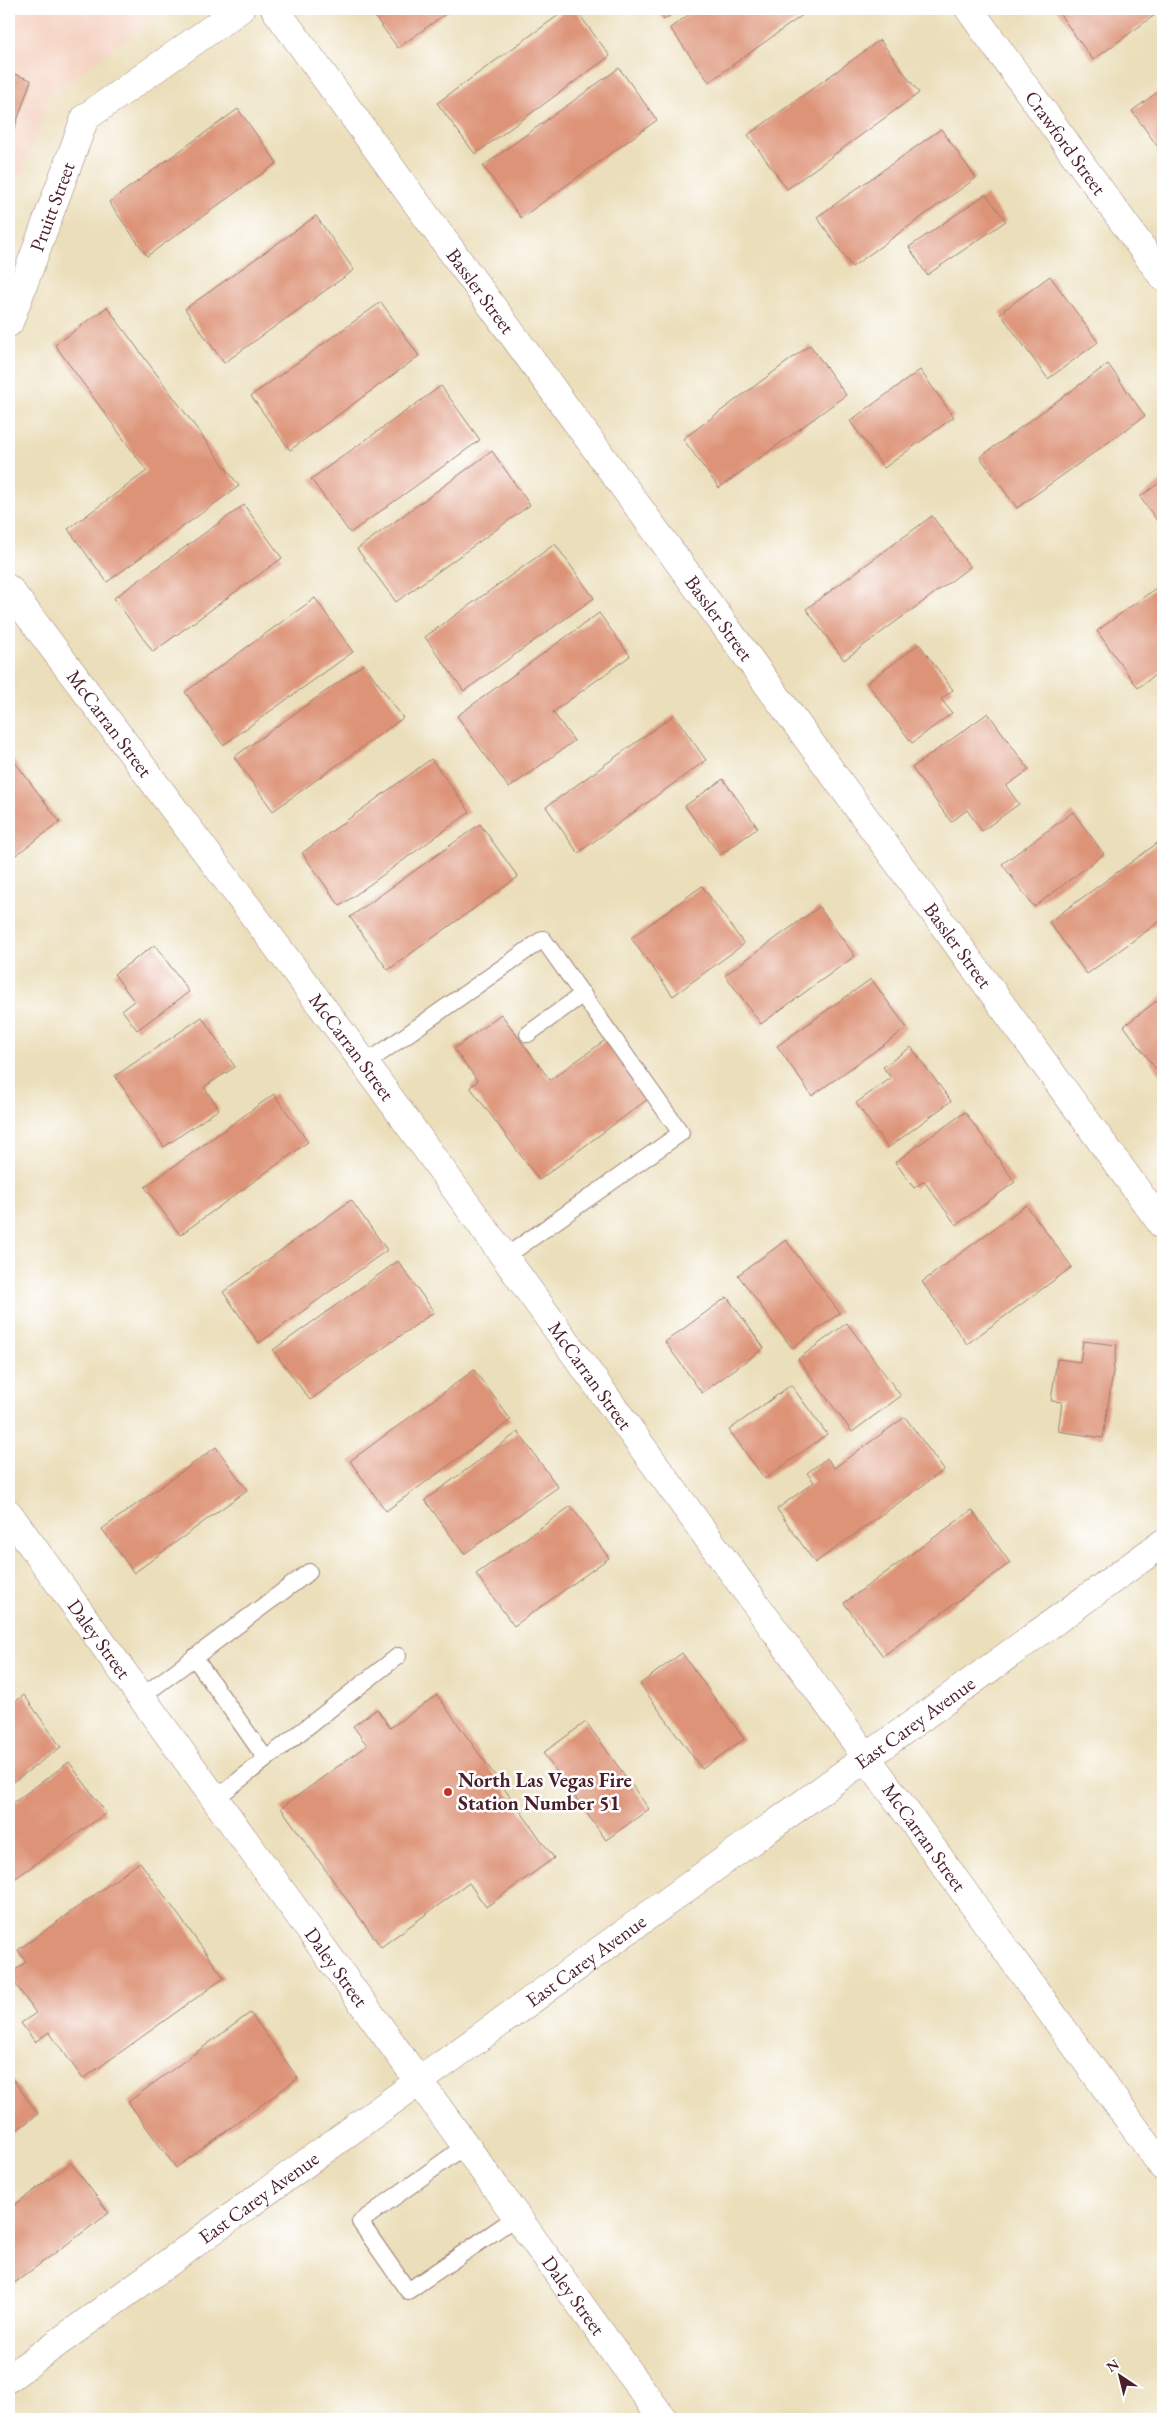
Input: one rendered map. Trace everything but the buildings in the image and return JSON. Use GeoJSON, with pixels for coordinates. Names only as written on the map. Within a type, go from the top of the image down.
{"type":"FeatureCollection","features":[{"type":"Feature","properties":{"kind":"street","name":"Pruitt Street"},"geometry":{"type":"LineString","coordinates":[[9,323],[85,118],[240,9]]}},
{"type":"Feature","properties":{"kind":"street","name":"Bassler Street"},"geometry":{"type":"LineString","coordinates":[[275,9],[1163,1226]]}},
{"type":"Feature","properties":{"kind":"street","name":"Crawford Street"},"geometry":{"type":"LineString","coordinates":[[969,9],[1163,277]]}},
{"type":"Feature","properties":{"kind":"street","name":"McCarran Street"},"geometry":{"type":"LineString","coordinates":[[9,589],[366,1064],[1163,2167]]}},
{"type":"Feature","properties":{"kind":"street","name":"Daley Street"},"geometry":{"type":"LineString","coordinates":[[9,1514],[663,2419]]}},
{"type":"Feature","properties":{"kind":"street","name":"East Carey Avenue"},"geometry":{"type":"LineString","coordinates":[[9,2378],[1163,1543]]}},
{"type":"Feature","properties":{"kind":"lane"},"geometry":{"type":"LineString","coordinates":[[366,1064],[544,939],[680,1133],[505,1258]]}},
{"type":"Feature","properties":{"kind":"lane"},"geometry":{"type":"LineString","coordinates":[[528,1034],[583,994]]}},
{"type":"Feature","properties":{"kind":"lane"},"geometry":{"type":"LineString","coordinates":[[141,1697],[309,1572]]}},
{"type":"Feature","properties":{"kind":"lane"},"geometry":{"type":"LineString","coordinates":[[215,1800],[398,1656]]}},
{"type":"Feature","properties":{"kind":"lane"},"geometry":{"type":"LineString","coordinates":[[194,1657],[266,1759]]}},
{"type":"Feature","properties":{"kind":"lane"},"geometry":{"type":"LineString","coordinates":[[465,2146],[360,2222],[408,2291],[516,2217]]}},
{"type":"Feature","properties":{"kind":"shaded area"},"geometry":{"type":"Polygon","coordinates":[[[9,9],[166,9],[49,96],[9,209],[9,9]]]}},
{"type":"Feature","properties":{"kind":"place","name":"North Las Vegas Fire Station Number 51"},"geometry":{"type":"Point","coordinates":[448,1792]}}]}
